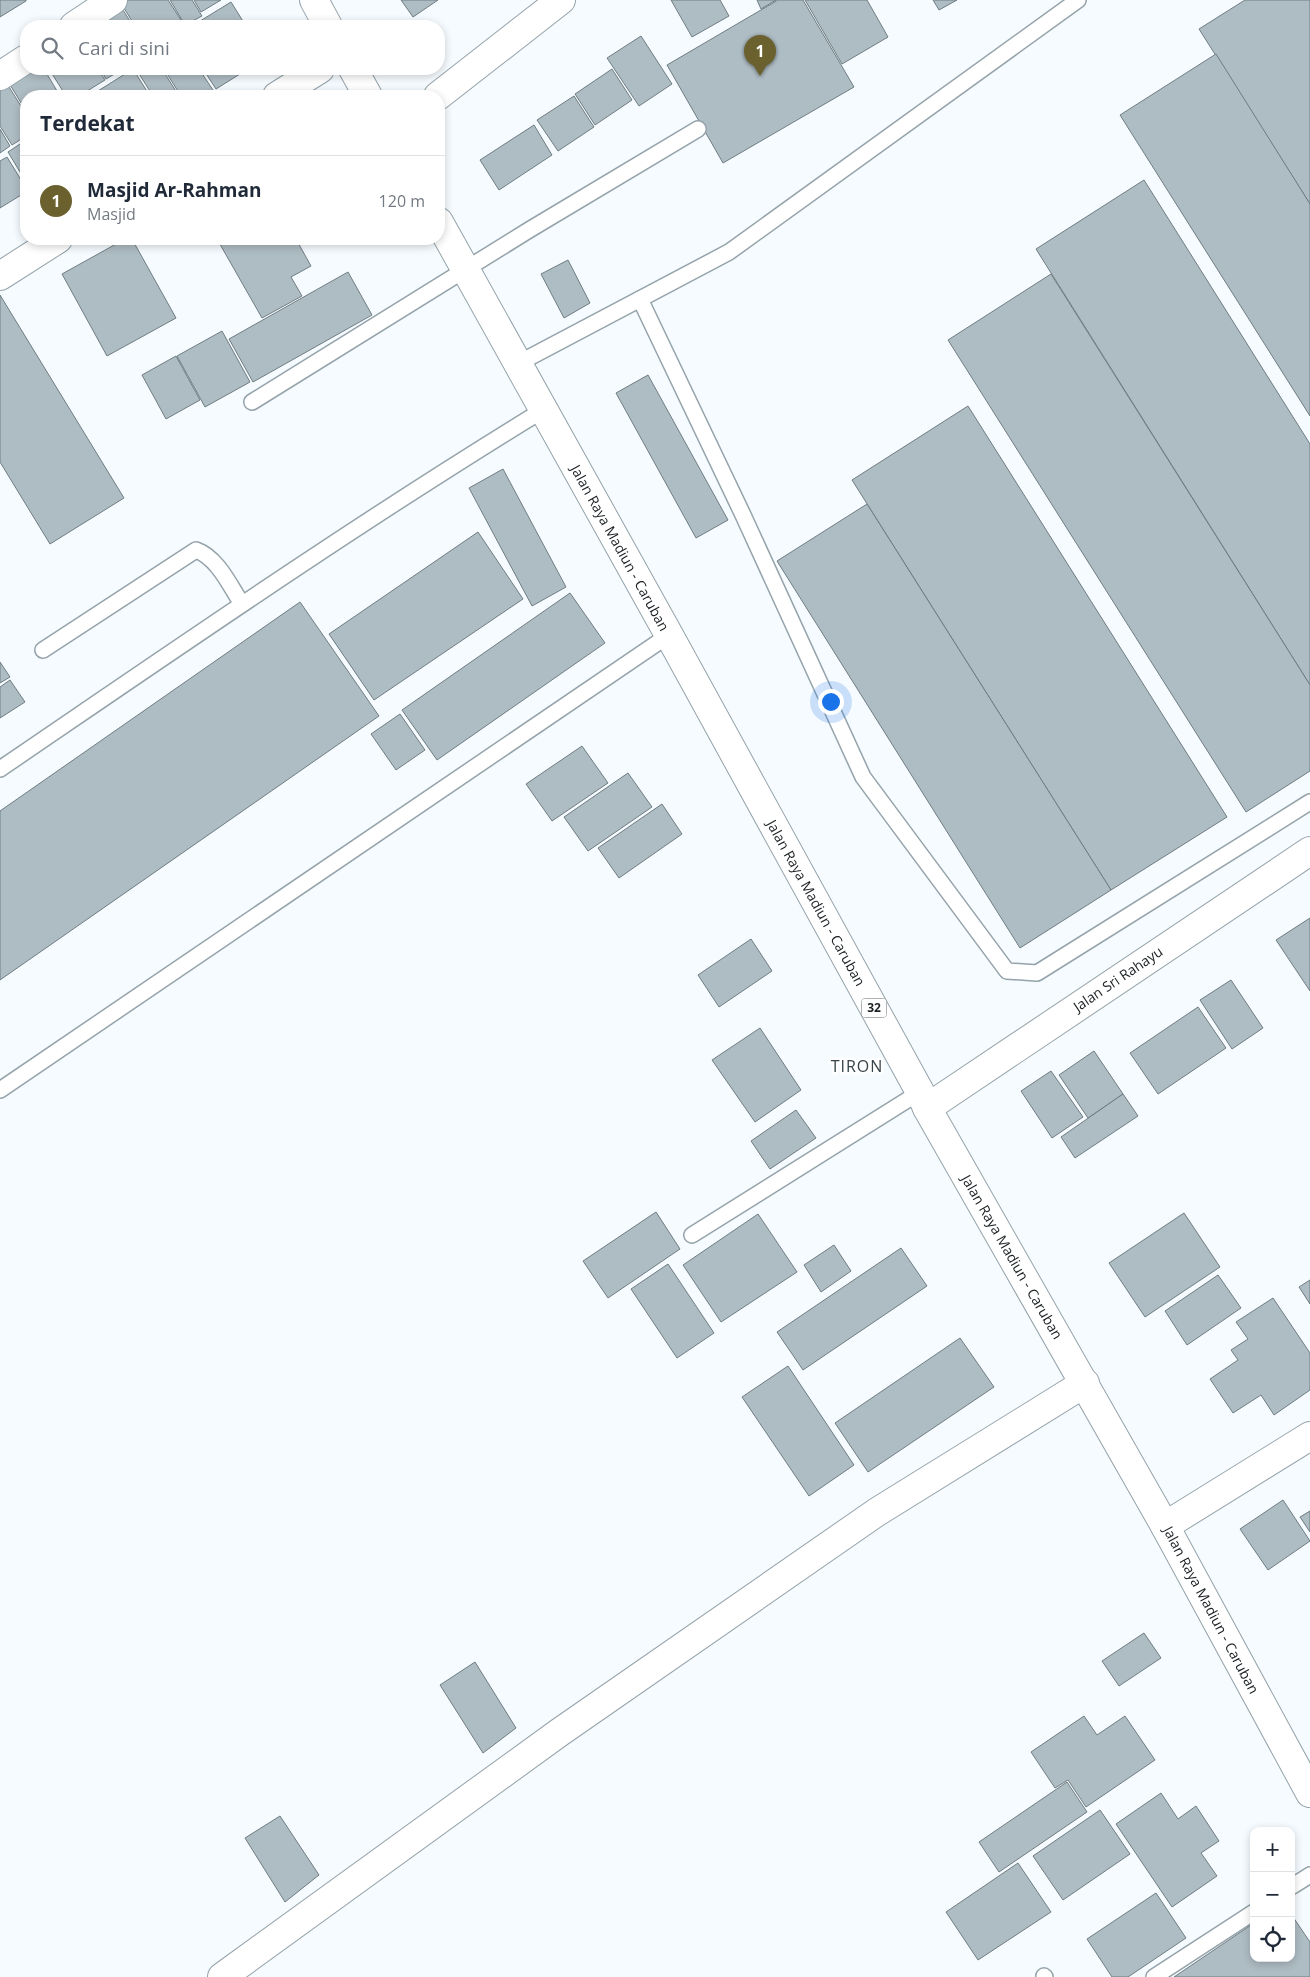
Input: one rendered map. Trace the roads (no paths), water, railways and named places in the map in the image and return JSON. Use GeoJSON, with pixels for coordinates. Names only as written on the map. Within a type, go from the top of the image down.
{"type":"FeatureCollection","features":[{"type":"Feature","properties":{"kind":"main road"},"geometry":{"type":"LineString","coordinates":[[83,20],[113,0]]}},
{"type":"Feature","properties":{"kind":"main road"},"geometry":{"type":"LineString","coordinates":[[314,0],[325,20]]}},
{"type":"Feature","properties":{"kind":"main road"},"geometry":{"type":"LineString","coordinates":[[445,91],[562,0]]}},
{"type":"Feature","properties":{"kind":"main road"},"geometry":{"type":"LineString","coordinates":[[0,76],[20,63]]}},
{"type":"Feature","properties":{"kind":"main road"},"geometry":{"type":"LineString","coordinates":[[287,90],[311,75]]}},
{"type":"Feature","properties":{"kind":"main road"},"geometry":{"type":"LineString","coordinates":[[356,75],[364,90]]}},
{"type":"Feature","properties":{"kind":"main road","name":"Jalan Raya Madiun - Caruban"},"geometry":{"type":"LineString","coordinates":[[445,233],[669,635],[923,1100],[1165,1526],[1310,1793]]}},
{"type":"Feature","properties":{"kind":"main road"},"geometry":{"type":"LineString","coordinates":[[0,276],[49,245]]}},
{"type":"Feature","properties":{"kind":"main road","name":"Jalan Sri Rahayu"},"geometry":{"type":"LineString","coordinates":[[923,1100],[1310,851]]}},
{"type":"Feature","properties":{"kind":"main road"},"geometry":{"type":"LineString","coordinates":[[222,1977],[560,1732],[877,1512],[1085,1383]]}},
{"type":"Feature","properties":{"kind":"main road"},"geometry":{"type":"LineString","coordinates":[[1165,1526],[1310,1436]]}},
{"type":"Feature","properties":{"kind":"lane"},"geometry":{"type":"LineString","coordinates":[[517,364],[729,252],[1078,0]]}},
{"type":"Feature","properties":{"kind":"lane"},"geometry":{"type":"LineString","coordinates":[[252,402],[698,129]]}},
{"type":"Feature","properties":{"kind":"lane"},"geometry":{"type":"LineString","coordinates":[[640,299],[743,515],[863,777],[1007,971],[1037,973],[1310,802]]}},
{"type":"Feature","properties":{"kind":"lane"},"geometry":{"type":"LineString","coordinates":[[0,769],[242,604],[467,456],[543,410]]}},
{"type":"Feature","properties":{"kind":"lane"},"geometry":{"type":"LineString","coordinates":[[43,650],[196,550],[206,553],[212,560],[242,604]]}},
{"type":"Feature","properties":{"kind":"lane"},"geometry":{"type":"LineString","coordinates":[[0,1090],[669,635]]}},
{"type":"Feature","properties":{"kind":"lane"},"geometry":{"type":"LineString","coordinates":[[692,1235],[923,1100]]}},
{"type":"Feature","properties":{"kind":"lane"},"geometry":{"type":"LineString","coordinates":[[1295,1884],[1310,1875]]}},
{"type":"Feature","properties":{"kind":"lane"},"geometry":{"type":"LineString","coordinates":[[1154,1977],[1250,1915]]}},
{"type":"Feature","properties":{"kind":"place","name":"Masjid Ar-Rahman"},"geometry":{"type":"Point","coordinates":[760,76]}},
{"type":"Feature","properties":{"kind":"district","name":"TIRON"},"geometry":{"type":"Point","coordinates":[857,1066]}}]}
